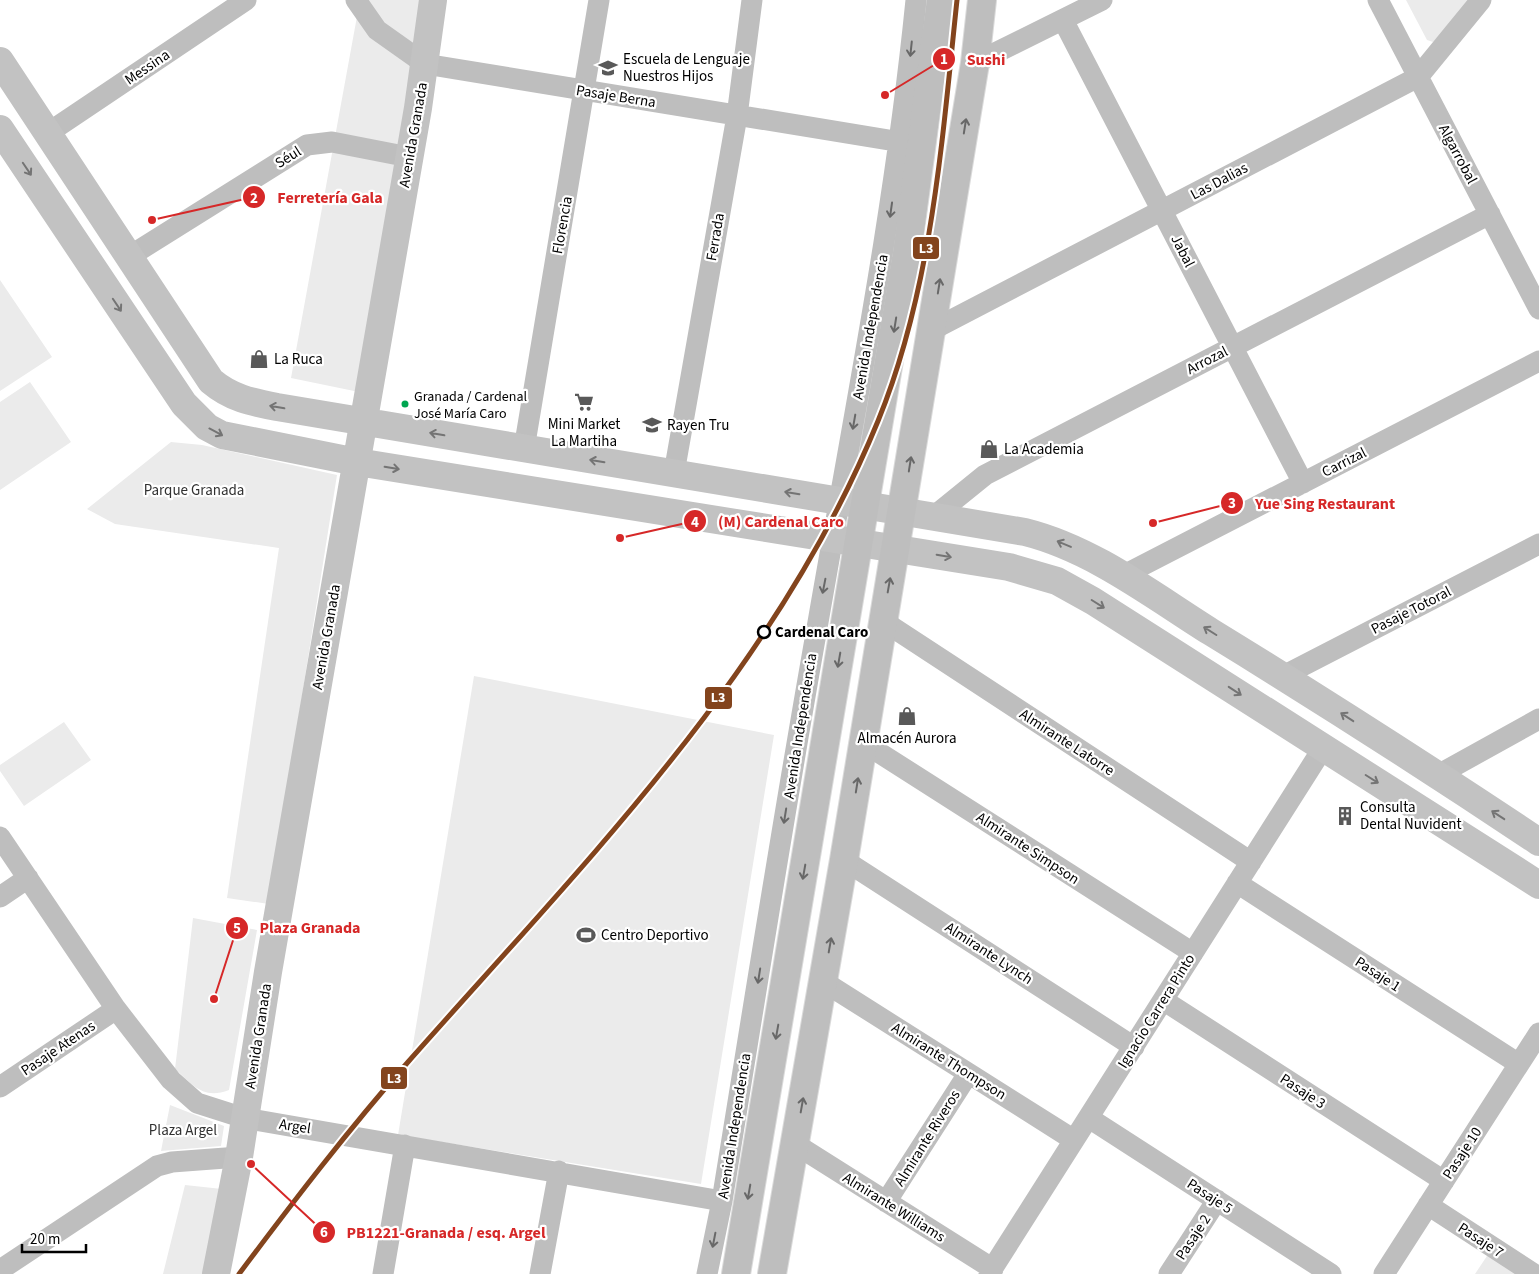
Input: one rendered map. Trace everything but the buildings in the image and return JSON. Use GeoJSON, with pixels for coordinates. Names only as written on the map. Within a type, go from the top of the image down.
{"type":"FeatureCollection","features":[{"type":"Feature","properties":{"kind":"main road","name":"Avenida Granada"},"geometry":{"type":"LineString","coordinates":[[216,1274],[239,1157],[244,1118],[365,422],[425,64],[433,0]]}},
{"type":"Feature","properties":{"kind":"main road","name":"Avenida Independencia"},"geometry":{"type":"LineString","coordinates":[[736,1274],[846,540],[852,504],[907,252],[941,0]]}},
{"type":"Feature","properties":{"kind":"main road"},"geometry":{"type":"LineString","coordinates":[[772,1274],[864,743],[975,63],[982,0]]}},
{"type":"Feature","properties":{"kind":"main road"},"geometry":{"type":"LineString","coordinates":[[0,61],[211,380],[223,391],[251,402],[932,518],[1025,532],[1047,538],[1068,546],[1122,576],[1283,676],[1539,842]]}},
{"type":"Feature","properties":{"kind":"main road"},"geometry":{"type":"LineString","coordinates":[[0,129],[184,404],[195,416],[222,435],[238,440],[357,462],[1009,567],[1057,581],[1093,601],[1539,885]]}},
{"type":"Feature","properties":{"kind":"main road"},"geometry":{"type":"LineString","coordinates":[[633,506],[628,501],[625,486],[629,475],[638,468]]}},
{"type":"Feature","properties":{"kind":"street","name":"Messina"},"geometry":{"type":"LineString","coordinates":[[48,133],[246,0]]}},
{"type":"Feature","properties":{"kind":"street","name":"Pasaje Berna"},"geometry":{"type":"LineString","coordinates":[[356,0],[377,30],[425,64],[901,142]]}},
{"type":"Feature","properties":{"kind":"street","name":"Florencia"},"geometry":{"type":"LineString","coordinates":[[524,449],[585,91],[598,0]]}},
{"type":"Feature","properties":{"kind":"street","name":"Ferrada"},"geometry":{"type":"LineString","coordinates":[[674,473],[737,116],[752,0]]}},
{"type":"Feature","properties":{"kind":"street","name":"Avenida Independencia"},"geometry":{"type":"LineString","coordinates":[[852,504],[901,142],[916,0]]}},
{"type":"Feature","properties":{"kind":"street"},"geometry":{"type":"LineString","coordinates":[[975,63],[1102,0]]}},
{"type":"Feature","properties":{"kind":"street","name":"Algarrobal"},"geometry":{"type":"LineString","coordinates":[[1378,0],[1539,309]]}},
{"type":"Feature","properties":{"kind":"street","name":"Las Dalias"},"geometry":{"type":"LineString","coordinates":[[932,330],[1418,77],[1481,0]]}},
{"type":"Feature","properties":{"kind":"street","name":"Jabal"},"geometry":{"type":"LineString","coordinates":[[1062,20],[1303,483]]}},
{"type":"Feature","properties":{"kind":"street","name":"Séul"},"geometry":{"type":"LineString","coordinates":[[130,256],[307,145],[332,142],[409,158]]}},
{"type":"Feature","properties":{"kind":"street","name":"Arrozal"},"geometry":{"type":"LineString","coordinates":[[932,518],[985,475],[1490,214]]}},
{"type":"Feature","properties":{"kind":"street","name":"Carrizal"},"geometry":{"type":"LineString","coordinates":[[1122,576],[1539,361]]}},
{"type":"Feature","properties":{"kind":"street","name":"Avenida Independencia"},"geometry":{"type":"LineString","coordinates":[[707,1274],[722,1201],[817,626],[846,540]]}},
{"type":"Feature","properties":{"kind":"street","name":"Pasaje Totoral"},"geometry":{"type":"LineString","coordinates":[[1283,676],[1539,544]]}},
{"type":"Feature","properties":{"kind":"street","name":"Almirante Latorre"},"geometry":{"type":"LineString","coordinates":[[883,622],[1251,862]]}},
{"type":"Feature","properties":{"kind":"street"},"geometry":{"type":"LineString","coordinates":[[1438,775],[1539,719]]}},
{"type":"Feature","properties":{"kind":"street","name":"Almirante Simpson"},"geometry":{"type":"LineString","coordinates":[[864,743],[1193,953]]}},
{"type":"Feature","properties":{"kind":"street","name":"Ignacio Carrera Pinto"},"geometry":{"type":"LineString","coordinates":[[991,1272],[1323,748]]}},
{"type":"Feature","properties":{"kind":"street","name":"Argel"},"geometry":{"type":"LineString","coordinates":[[0,837],[116,1009],[183,1093],[197,1103],[244,1118],[559,1171],[722,1201]]}},
{"type":"Feature","properties":{"kind":"street","name":"Almirante Lynch"},"geometry":{"type":"LineString","coordinates":[[844,860],[1134,1047]]}},
{"type":"Feature","properties":{"kind":"street"},"geometry":{"type":"LineString","coordinates":[[0,898],[28,878]]}},
{"type":"Feature","properties":{"kind":"street","name":"Pasaje 1"},"geometry":{"type":"LineString","coordinates":[[1237,883],[1518,1064]]}},
{"type":"Feature","properties":{"kind":"street","name":"Almirante Thompson"},"geometry":{"type":"LineString","coordinates":[[824,982],[1074,1140]]}},
{"type":"Feature","properties":{"kind":"street","name":"Pasaje 3"},"geometry":{"type":"LineString","coordinates":[[1163,1000],[1444,1181]]}},
{"type":"Feature","properties":{"kind":"street","name":"Pasaje Atenas"},"geometry":{"type":"LineString","coordinates":[[0,1087],[116,1009]]}},
{"type":"Feature","properties":{"kind":"street","name":"Pasaje 10"},"geometry":{"type":"LineString","coordinates":[[1384,1274],[1539,1033]]}},
{"type":"Feature","properties":{"kind":"street","name":"Almirante Riveros"},"geometry":{"type":"LineString","coordinates":[[886,1202],[968,1074]]}},
{"type":"Feature","properties":{"kind":"street","name":"Pasaje 5"},"geometry":{"type":"LineString","coordinates":[[1089,1118],[1331,1274]]}},
{"type":"Feature","properties":{"kind":"street","name":"Almirante Williams"},"geometry":{"type":"LineString","coordinates":[[795,1144],[991,1272]]}},
{"type":"Feature","properties":{"kind":"street"},"geometry":{"type":"LineString","coordinates":[[383,1274],[405,1145]]}},
{"type":"Feature","properties":{"kind":"street"},"geometry":{"type":"LineString","coordinates":[[0,1270],[157,1166],[172,1162],[239,1157]]}},
{"type":"Feature","properties":{"kind":"street"},"geometry":{"type":"LineString","coordinates":[[540,1274],[559,1171]]}},
{"type":"Feature","properties":{"kind":"street","name":"Pasaje 2"},"geometry":{"type":"LineString","coordinates":[[1170,1274],[1217,1200]]}},
{"type":"Feature","properties":{"kind":"street","name":"Pasaje 7"},"geometry":{"type":"LineString","coordinates":[[1428,1205],[1534,1274]]}},
{"type":"Feature","properties":{"kind":"green space"},"geometry":{"type":"Polygon","coordinates":[[[360,0],[426,0],[359,392],[291,378],[360,0]]]}},
{"type":"Feature","properties":{"kind":"green space"},"geometry":{"type":"Polygon","coordinates":[[[1406,0],[1474,0],[1433,42],[1427,40],[1406,0]]]}},
{"type":"Feature","properties":{"kind":"green space"},"geometry":{"type":"Polygon","coordinates":[[[0,280],[52,357],[0,391],[0,280]]]}},
{"type":"Feature","properties":{"kind":"green space"},"geometry":{"type":"Polygon","coordinates":[[[30,382],[71,442],[0,490],[0,402],[30,382]]]}},
{"type":"Feature","properties":{"kind":"green space","name":"Parque Granada"},"geometry":{"type":"Polygon","coordinates":[[[171,442],[202,445],[337,475],[269,904],[227,898],[279,548],[115,524],[87,509],[171,442]]]}},
{"type":"Feature","properties":{"kind":"green space","name":"Centro Deportivo"},"geometry":{"type":"Polygon","coordinates":[[[474,676],[774,735],[701,1184],[398,1135],[474,676]]]}},
{"type":"Feature","properties":{"kind":"green space"},"geometry":{"type":"Polygon","coordinates":[[[64,722],[91,760],[24,806],[0,771],[0,765],[64,722]]]}},
{"type":"Feature","properties":{"kind":"green space"},"geometry":{"type":"Polygon","coordinates":[[[193,918],[257,930],[229,1090],[220,1093],[205,1092],[199,1089],[175,1069],[193,918]]]}},
{"type":"Feature","properties":{"kind":"green space","name":"Plaza Argel"},"geometry":{"type":"Polygon","coordinates":[[[170,1105],[224,1126],[221,1146],[161,1151],[170,1105]]]}},
{"type":"Feature","properties":{"kind":"green space"},"geometry":{"type":"Polygon","coordinates":[[[185,1185],[222,1189],[208,1274],[163,1274],[185,1185]]]}},
{"type":"Feature","properties":{"kind":"green space"},"geometry":{"type":"Polygon","coordinates":[[[1489,1253],[1521,1274],[1475,1274],[1489,1253]]]}},
{"type":"Feature","properties":{"kind":"transit line","name":"L3"},"geometry":{"type":"LineString","coordinates":[[239,1274],[321,1166],[364,1114],[607,838],[671,761],[731,681],[786,599],[836,512],[878,421],[896,371],[911,319],[923,267],[940,160],[957,0]]}},
{"type":"Feature","properties":{"kind":"place","name":"Escuela de Lenguaje Nuestros Hijos"},"geometry":{"type":"Point","coordinates":[608,68]}},
{"type":"Feature","properties":{"kind":"place","name":"Sushi"},"geometry":{"type":"Point","coordinates":[885,95]}},
{"type":"Feature","properties":{"kind":"place","name":"Ferretería Gala"},"geometry":{"type":"Point","coordinates":[152,220]}},
{"type":"Feature","properties":{"kind":"place","name":"La Ruca"},"geometry":{"type":"Point","coordinates":[259,359]}},
{"type":"Feature","properties":{"kind":"place","name":"Mini Market La Martiha"},"geometry":{"type":"Point","coordinates":[584,402]}},
{"type":"Feature","properties":{"kind":"place","name":"Granada / Cardenal José María Caro"},"geometry":{"type":"Point","coordinates":[405,404]}},
{"type":"Feature","properties":{"kind":"place","name":"Rayen Tru"},"geometry":{"type":"Point","coordinates":[652,425]}},
{"type":"Feature","properties":{"kind":"place","name":"La Academia"},"geometry":{"type":"Point","coordinates":[989,449]}},
{"type":"Feature","properties":{"kind":"place","name":"Yue Sing Restaurant"},"geometry":{"type":"Point","coordinates":[1153,523]}},
{"type":"Feature","properties":{"kind":"place","name":"(M) Cardenal Caro"},"geometry":{"type":"Point","coordinates":[620,538]}},
{"type":"Feature","properties":{"kind":"place","name":"Cardenal Caro"},"geometry":{"type":"Point","coordinates":[764,632]}},
{"type":"Feature","properties":{"kind":"place","name":"Almacén Aurora"},"geometry":{"type":"Point","coordinates":[907,716]}},
{"type":"Feature","properties":{"kind":"place","name":"Consulta Dental Nuvident"},"geometry":{"type":"Point","coordinates":[1345,816]}},
{"type":"Feature","properties":{"kind":"place","name":"Centro Deportivo"},"geometry":{"type":"Point","coordinates":[586,935]}},
{"type":"Feature","properties":{"kind":"place","name":"Plaza Granada"},"geometry":{"type":"Point","coordinates":[214,999]}},
{"type":"Feature","properties":{"kind":"place","name":"PB1221-Granada / esq. Argel"},"geometry":{"type":"Point","coordinates":[251,1164]}}]}
